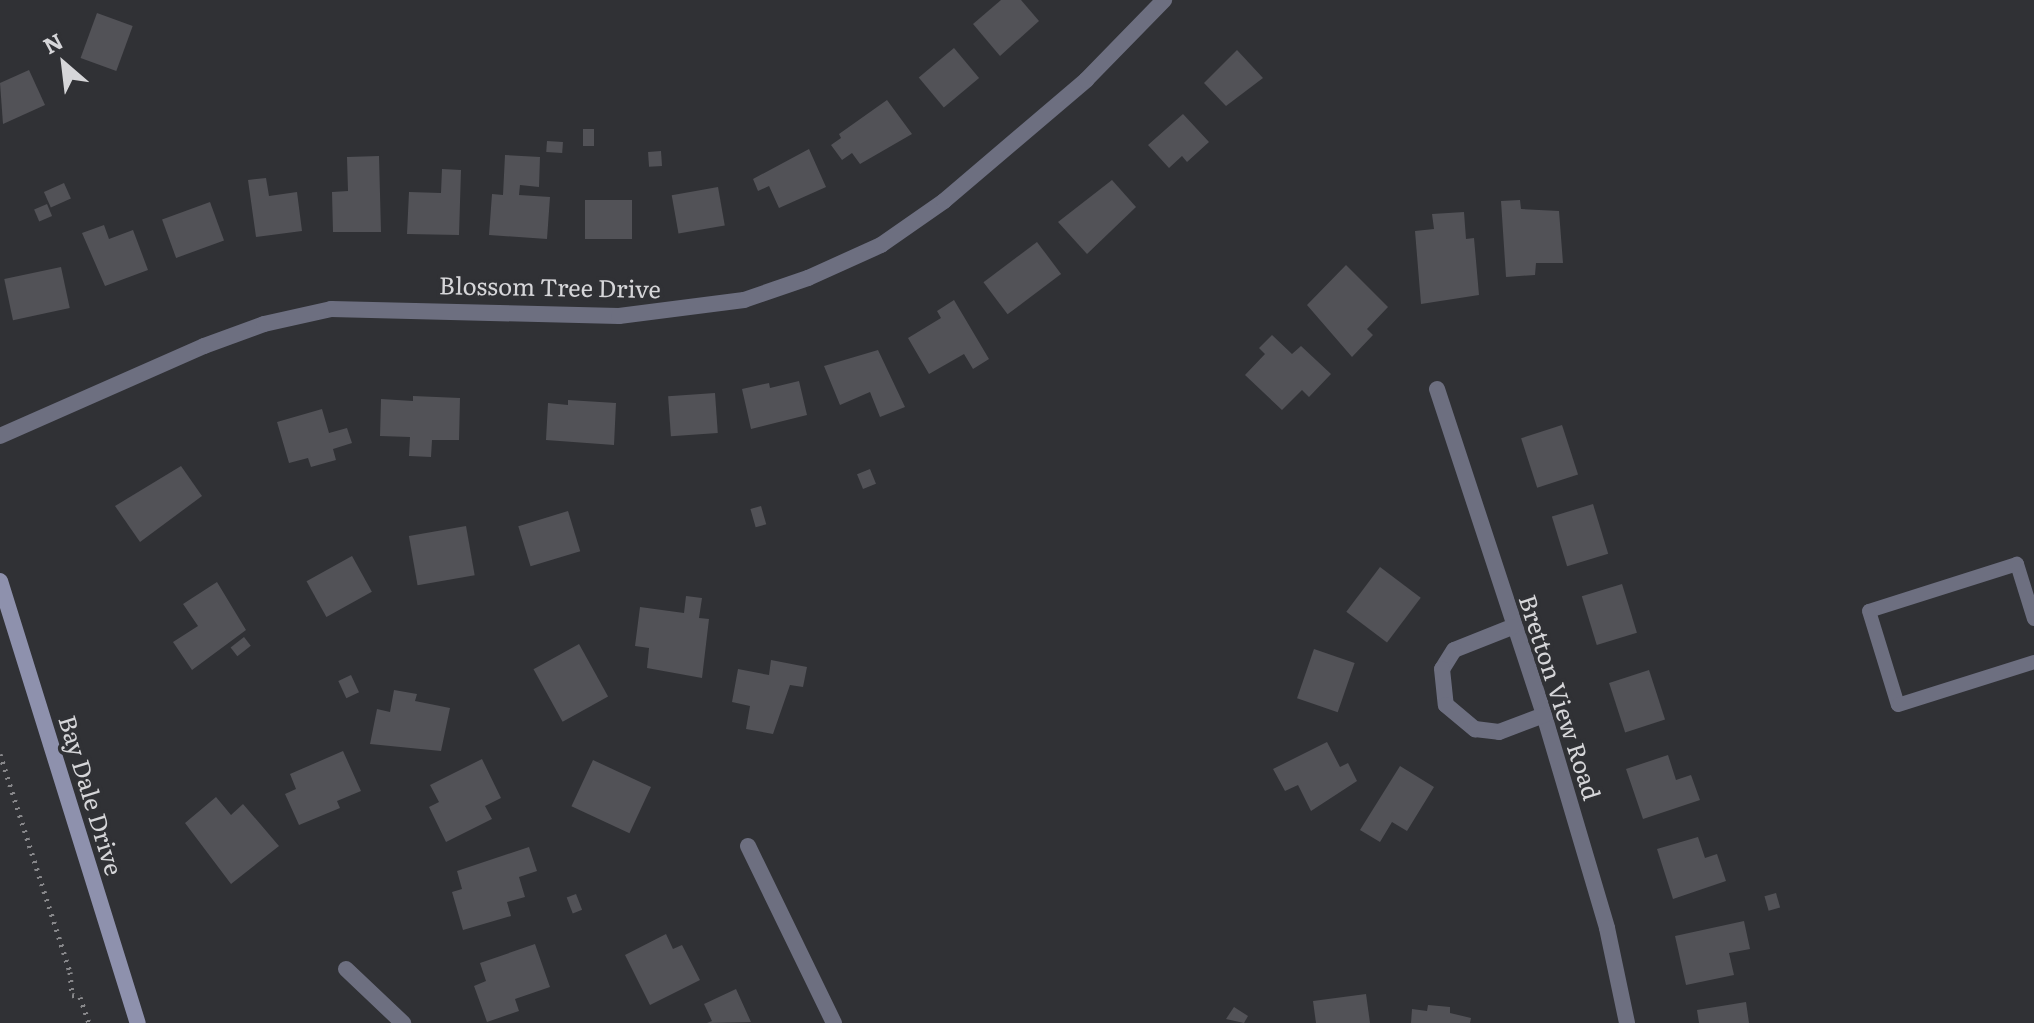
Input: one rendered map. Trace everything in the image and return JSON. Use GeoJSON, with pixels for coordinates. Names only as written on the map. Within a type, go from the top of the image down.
{"type":"FeatureCollection","features":[{"type":"Feature","properties":{"kind":"street","name":"Blossom Tree Drive"},"geometry":{"type":"LineString","coordinates":[[0,436],[204,346],[264,324],[331,309],[619,316],[744,300],[808,278],[881,245],[944,201],[1086,80],[1164,0]]}},
{"type":"Feature","properties":{"kind":"street","name":"Bretton View Road"},"geometry":{"type":"LineString","coordinates":[[1437,389],[1512,627],[1544,715],[1607,928],[1627,1023]]}},
{"type":"Feature","properties":{"kind":"street","name":"Bay Dale Drive"},"geometry":{"type":"LineString","coordinates":[[0,581],[138,1023]]}},
{"type":"Feature","properties":{"kind":"street"},"geometry":{"type":"LineString","coordinates":[[1512,627],[1454,650],[1442,669],[1446,705],[1475,729],[1499,732],[1544,715]]}},
{"type":"Feature","properties":{"kind":"street"},"geometry":{"type":"LineString","coordinates":[[748,846],[834,1023]]}},
{"type":"Feature","properties":{"kind":"street"},"geometry":{"type":"LineString","coordinates":[[346,969],[403,1023]]}},
{"type":"Feature","properties":{"kind":"lane"},"geometry":{"type":"LineString","coordinates":[[2034,619],[2017,564],[1869,611],[1898,705],[2034,662]]}},
{"type":"Feature","properties":{"kind":"path"},"geometry":{"type":"LineString","coordinates":[[0,754],[70,972],[72,995],[80,997],[89,1023]]}},
{"type":"Feature","properties":{"kind":"building"},"geometry":{"type":"Polygon","coordinates":[[[1001,0],[1021,0],[1039,21],[1000,56],[973,24],[1001,0]]]}},
{"type":"Feature","properties":{"kind":"building"},"geometry":{"type":"Polygon","coordinates":[[[97,13],[133,26],[116,71],[81,58],[97,13]]]}},
{"type":"Feature","properties":{"kind":"building"},"geometry":{"type":"Polygon","coordinates":[[[954,48],[979,78],[944,107],[919,78],[954,48]]]}},
{"type":"Feature","properties":{"kind":"building"},"geometry":{"type":"Polygon","coordinates":[[[1237,50],[1263,78],[1226,106],[1204,83],[1237,50]]]}},
{"type":"Feature","properties":{"kind":"building"},"geometry":{"type":"Polygon","coordinates":[[[29,70],[45,105],[3,124],[0,83],[29,70]]]}},
{"type":"Feature","properties":{"kind":"building"},"geometry":{"type":"Polygon","coordinates":[[[887,100],[912,134],[860,164],[852,153],[842,160],[831,145],[841,138],[839,134],[887,100]]]}},
{"type":"Feature","properties":{"kind":"building"},"geometry":{"type":"Polygon","coordinates":[[[1183,114],[1209,142],[1187,162],[1182,156],[1169,168],[1148,145],[1183,114]]]}},
{"type":"Feature","properties":{"kind":"building"},"geometry":{"type":"Polygon","coordinates":[[[583,129],[594,129],[594,146],[583,146],[583,129]]]}},
{"type":"Feature","properties":{"kind":"building"},"geometry":{"type":"Polygon","coordinates":[[[547,141],[563,142],[562,153],[546,152],[547,141]]]}},
{"type":"Feature","properties":{"kind":"building"},"geometry":{"type":"Polygon","coordinates":[[[809,149],[826,187],[779,208],[769,186],[758,191],[753,179],[809,149]]]}},
{"type":"Feature","properties":{"kind":"building"},"geometry":{"type":"Polygon","coordinates":[[[661,151],[662,166],[649,167],[648,152],[661,151]]]}},
{"type":"Feature","properties":{"kind":"building"},"geometry":{"type":"Polygon","coordinates":[[[505,155],[540,157],[539,187],[520,185],[519,195],[550,197],[547,239],[489,235],[492,194],[503,195],[505,155]]]}},
{"type":"Feature","properties":{"kind":"building"},"geometry":{"type":"Polygon","coordinates":[[[379,156],[381,232],[333,232],[332,192],[348,191],[347,157],[379,156]]]}},
{"type":"Feature","properties":{"kind":"building"},"geometry":{"type":"Polygon","coordinates":[[[442,169],[461,170],[459,235],[407,234],[409,192],[441,193],[442,169]]]}},
{"type":"Feature","properties":{"kind":"building"},"geometry":{"type":"Polygon","coordinates":[[[266,178],[269,196],[297,192],[302,231],[256,237],[248,180],[266,178]]]}},
{"type":"Feature","properties":{"kind":"building"},"geometry":{"type":"Polygon","coordinates":[[[1112,180],[1136,207],[1087,254],[1058,222],[1112,180]]]}},
{"type":"Feature","properties":{"kind":"building"},"geometry":{"type":"Polygon","coordinates":[[[64,183],[71,199],[51,207],[44,192],[64,183]]]}},
{"type":"Feature","properties":{"kind":"building"},"geometry":{"type":"Polygon","coordinates":[[[718,187],[725,225],[678,234],[672,195],[718,187]]]}},
{"type":"Feature","properties":{"kind":"building"},"geometry":{"type":"Polygon","coordinates":[[[585,200],[632,200],[632,239],[585,239],[585,200]]]}},
{"type":"Feature","properties":{"kind":"building"},"geometry":{"type":"Polygon","coordinates":[[[1520,200],[1521,209],[1559,211],[1563,263],[1536,263],[1535,275],[1506,277],[1501,201],[1520,200]]]}},
{"type":"Feature","properties":{"kind":"building"},"geometry":{"type":"Polygon","coordinates":[[[210,202],[224,241],[176,258],[162,219],[210,202]]]}},
{"type":"Feature","properties":{"kind":"building"},"geometry":{"type":"Polygon","coordinates":[[[47,204],[52,216],[39,221],[34,209],[47,204]]]}},
{"type":"Feature","properties":{"kind":"building"},"geometry":{"type":"Polygon","coordinates":[[[1464,212],[1466,239],[1474,238],[1479,295],[1421,304],[1415,231],[1434,229],[1432,214],[1464,212]]]}},
{"type":"Feature","properties":{"kind":"building"},"geometry":{"type":"Polygon","coordinates":[[[104,225],[109,239],[133,230],[148,270],[105,286],[82,233],[104,225]]]}},
{"type":"Feature","properties":{"kind":"building"},"geometry":{"type":"Polygon","coordinates":[[[1037,242],[1061,274],[1008,314],[983,282],[1037,242]]]}},
{"type":"Feature","properties":{"kind":"building"},"geometry":{"type":"Polygon","coordinates":[[[1346,265],[1388,307],[1367,329],[1373,335],[1352,357],[1307,305],[1346,265]]]}},
{"type":"Feature","properties":{"kind":"building"},"geometry":{"type":"Polygon","coordinates":[[[61,267],[70,308],[13,320],[4,279],[61,267]]]}},
{"type":"Feature","properties":{"kind":"building"},"geometry":{"type":"Polygon","coordinates":[[[954,300],[989,359],[973,369],[964,354],[929,374],[908,338],[941,318],[937,311],[954,300]]]}},
{"type":"Feature","properties":{"kind":"building"},"geometry":{"type":"Polygon","coordinates":[[[1272,335],[1292,354],[1301,346],[1331,374],[1309,397],[1302,390],[1282,410],[1245,375],[1265,354],[1259,348],[1272,335]]]}},
{"type":"Feature","properties":{"kind":"building"},"geometry":{"type":"Polygon","coordinates":[[[878,350],[905,407],[880,417],[870,392],[840,405],[824,366],[878,350]]]}},
{"type":"Feature","properties":{"kind":"building"},"geometry":{"type":"Polygon","coordinates":[[[799,381],[807,415],[751,429],[742,389],[769,383],[770,388],[799,381]]]}},
{"type":"Feature","properties":{"kind":"building"},"geometry":{"type":"Polygon","coordinates":[[[715,393],[718,433],[671,436],[668,396],[715,393]]]}},
{"type":"Feature","properties":{"kind":"building"},"geometry":{"type":"Polygon","coordinates":[[[413,396],[460,398],[459,440],[432,440],[431,457],[409,456],[410,437],[380,436],[381,399],[413,401],[413,396]]]}},
{"type":"Feature","properties":{"kind":"building"},"geometry":{"type":"Polygon","coordinates":[[[568,400],[616,403],[614,445],[546,440],[548,403],[568,405],[568,400]]]}},
{"type":"Feature","properties":{"kind":"building"},"geometry":{"type":"Polygon","coordinates":[[[322,409],[329,433],[347,428],[352,443],[333,449],[336,460],[311,467],[308,458],[289,463],[277,422],[322,409]]]}},
{"type":"Feature","properties":{"kind":"building"},"geometry":{"type":"Polygon","coordinates":[[[1562,425],[1578,474],[1537,488],[1521,438],[1562,425]]]}},
{"type":"Feature","properties":{"kind":"building"},"geometry":{"type":"Polygon","coordinates":[[[181,466],[202,496],[140,542],[115,506],[181,466]]]}},
{"type":"Feature","properties":{"kind":"building"},"geometry":{"type":"Polygon","coordinates":[[[870,469],[876,484],[863,489],[857,474],[870,469]]]}},
{"type":"Feature","properties":{"kind":"building"},"geometry":{"type":"Polygon","coordinates":[[[1593,504],[1608,554],[1567,566],[1552,517],[1593,504]]]}},
{"type":"Feature","properties":{"kind":"building"},"geometry":{"type":"Polygon","coordinates":[[[761,506],[766,524],[756,527],[750,509],[761,506]]]}},
{"type":"Feature","properties":{"kind":"building"},"geometry":{"type":"Polygon","coordinates":[[[568,511],[580,551],[531,566],[518,526],[568,511]]]}},
{"type":"Feature","properties":{"kind":"building"},"geometry":{"type":"Polygon","coordinates":[[[466,526],[475,575],[418,585],[409,536],[466,526]]]}},
{"type":"Feature","properties":{"kind":"building"},"geometry":{"type":"Polygon","coordinates":[[[352,556],[372,592],[326,617],[307,581],[352,556]]]}},
{"type":"Feature","properties":{"kind":"building"},"geometry":{"type":"Polygon","coordinates":[[[1380,567],[1421,598],[1387,642],[1346,612],[1380,567]]]}},
{"type":"Feature","properties":{"kind":"building"},"geometry":{"type":"Polygon","coordinates":[[[217,582],[246,630],[192,670],[173,642],[198,626],[183,604],[217,582]]]}},
{"type":"Feature","properties":{"kind":"building"},"geometry":{"type":"Polygon","coordinates":[[[1622,584],[1637,633],[1597,645],[1582,596],[1622,584]]]}},
{"type":"Feature","properties":{"kind":"building"},"geometry":{"type":"Polygon","coordinates":[[[686,596],[702,598],[699,618],[709,619],[702,678],[647,668],[649,648],[635,646],[640,607],[684,613],[686,596]]]}},
{"type":"Feature","properties":{"kind":"building"},"geometry":{"type":"Polygon","coordinates":[[[244,637],[251,646],[237,656],[231,647],[244,637]]]}},
{"type":"Feature","properties":{"kind":"building"},"geometry":{"type":"Polygon","coordinates":[[[579,644],[608,696],[563,722],[534,669],[579,644]]]}},
{"type":"Feature","properties":{"kind":"building"},"geometry":{"type":"Polygon","coordinates":[[[1314,649],[1355,663],[1338,712],[1297,698],[1314,649]]]}},
{"type":"Feature","properties":{"kind":"building"},"geometry":{"type":"Polygon","coordinates":[[[771,660],[807,667],[803,687],[790,685],[773,734],[746,729],[750,706],[732,702],[738,669],[769,675],[771,660]]]}},
{"type":"Feature","properties":{"kind":"building"},"geometry":{"type":"Polygon","coordinates":[[[1649,670],[1665,719],[1625,732],[1609,683],[1649,670]]]}},
{"type":"Feature","properties":{"kind":"building"},"geometry":{"type":"Polygon","coordinates":[[[351,675],[359,692],[346,698],[338,681],[351,675]]]}},
{"type":"Feature","properties":{"kind":"building"},"geometry":{"type":"Polygon","coordinates":[[[394,690],[417,694],[415,701],[450,708],[441,751],[370,744],[377,709],[390,712],[394,690]]]}},
{"type":"Feature","properties":{"kind":"building"},"geometry":{"type":"Polygon","coordinates":[[[1327,742],[1340,767],[1348,763],[1357,781],[1311,811],[1298,785],[1285,791],[1273,769],[1327,742]]]}},
{"type":"Feature","properties":{"kind":"building"},"geometry":{"type":"Polygon","coordinates":[[[343,751],[361,791],[337,801],[340,808],[299,825],[285,794],[296,789],[290,774],[343,751]]]}},
{"type":"Feature","properties":{"kind":"building"},"geometry":{"type":"Polygon","coordinates":[[[1668,755],[1676,780],[1691,775],[1700,800],[1643,819],[1626,769],[1668,755]]]}},
{"type":"Feature","properties":{"kind":"building"},"geometry":{"type":"Polygon","coordinates":[[[482,759],[501,798],[485,806],[492,819],[446,842],[429,807],[439,802],[430,785],[482,759]]]}},
{"type":"Feature","properties":{"kind":"building"},"geometry":{"type":"Polygon","coordinates":[[[593,760],[651,787],[629,833],[571,806],[593,760]]]}},
{"type":"Feature","properties":{"kind":"building"},"geometry":{"type":"Polygon","coordinates":[[[1400,766],[1434,787],[1407,831],[1392,822],[1380,842],[1360,830],[1400,766]]]}},
{"type":"Feature","properties":{"kind":"building"},"geometry":{"type":"Polygon","coordinates":[[[216,797],[231,815],[243,804],[279,846],[231,884],[185,823],[216,797]]]}},
{"type":"Feature","properties":{"kind":"building"},"geometry":{"type":"Polygon","coordinates":[[[1698,837],[1705,858],[1717,854],[1726,881],[1673,899],[1657,849],[1698,837]]]}},
{"type":"Feature","properties":{"kind":"building"},"geometry":{"type":"Polygon","coordinates":[[[529,847],[537,871],[519,877],[525,897],[507,902],[511,916],[463,930],[452,892],[462,889],[457,871],[529,847]]]}},
{"type":"Feature","properties":{"kind":"building"},"geometry":{"type":"Polygon","coordinates":[[[1776,893],[1780,907],[1769,911],[1764,896],[1776,893]]]}},
{"type":"Feature","properties":{"kind":"building"},"geometry":{"type":"Polygon","coordinates":[[[576,894],[582,910],[573,913],[567,898],[576,894]]]}},
{"type":"Feature","properties":{"kind":"building"},"geometry":{"type":"Polygon","coordinates":[[[1744,921],[1750,949],[1729,953],[1734,975],[1686,985],[1675,936],[1744,921]]]}},
{"type":"Feature","properties":{"kind":"building"},"geometry":{"type":"Polygon","coordinates":[[[666,934],[673,949],[682,945],[700,980],[650,1005],[625,955],[666,934]]]}},
{"type":"Feature","properties":{"kind":"building"},"geometry":{"type":"Polygon","coordinates":[[[535,944],[550,987],[515,999],[519,1011],[487,1022],[474,986],[486,981],[480,963],[535,944]]]}},
{"type":"Feature","properties":{"kind":"building"},"geometry":{"type":"Polygon","coordinates":[[[736,989],[751,1022],[707,1023],[712,1021],[704,1004],[736,989]]]}},
{"type":"Feature","properties":{"kind":"building"},"geometry":{"type":"Polygon","coordinates":[[[1366,994],[1370,1023],[1316,1023],[1313,1001],[1366,994]]]}},
{"type":"Feature","properties":{"kind":"building"},"geometry":{"type":"Polygon","coordinates":[[[1746,1002],[1749,1023],[1699,1023],[1697,1010],[1746,1002]]]}},
{"type":"Feature","properties":{"kind":"building"},"geometry":{"type":"Polygon","coordinates":[[[1428,1005],[1450,1007],[1450,1013],[1471,1018],[1470,1023],[1411,1023],[1412,1009],[1427,1011],[1428,1005]]]}},
{"type":"Feature","properties":{"kind":"building"},"geometry":{"type":"Polygon","coordinates":[[[1234,1007],[1248,1016],[1244,1023],[1226,1019],[1234,1007]]]}}]}
